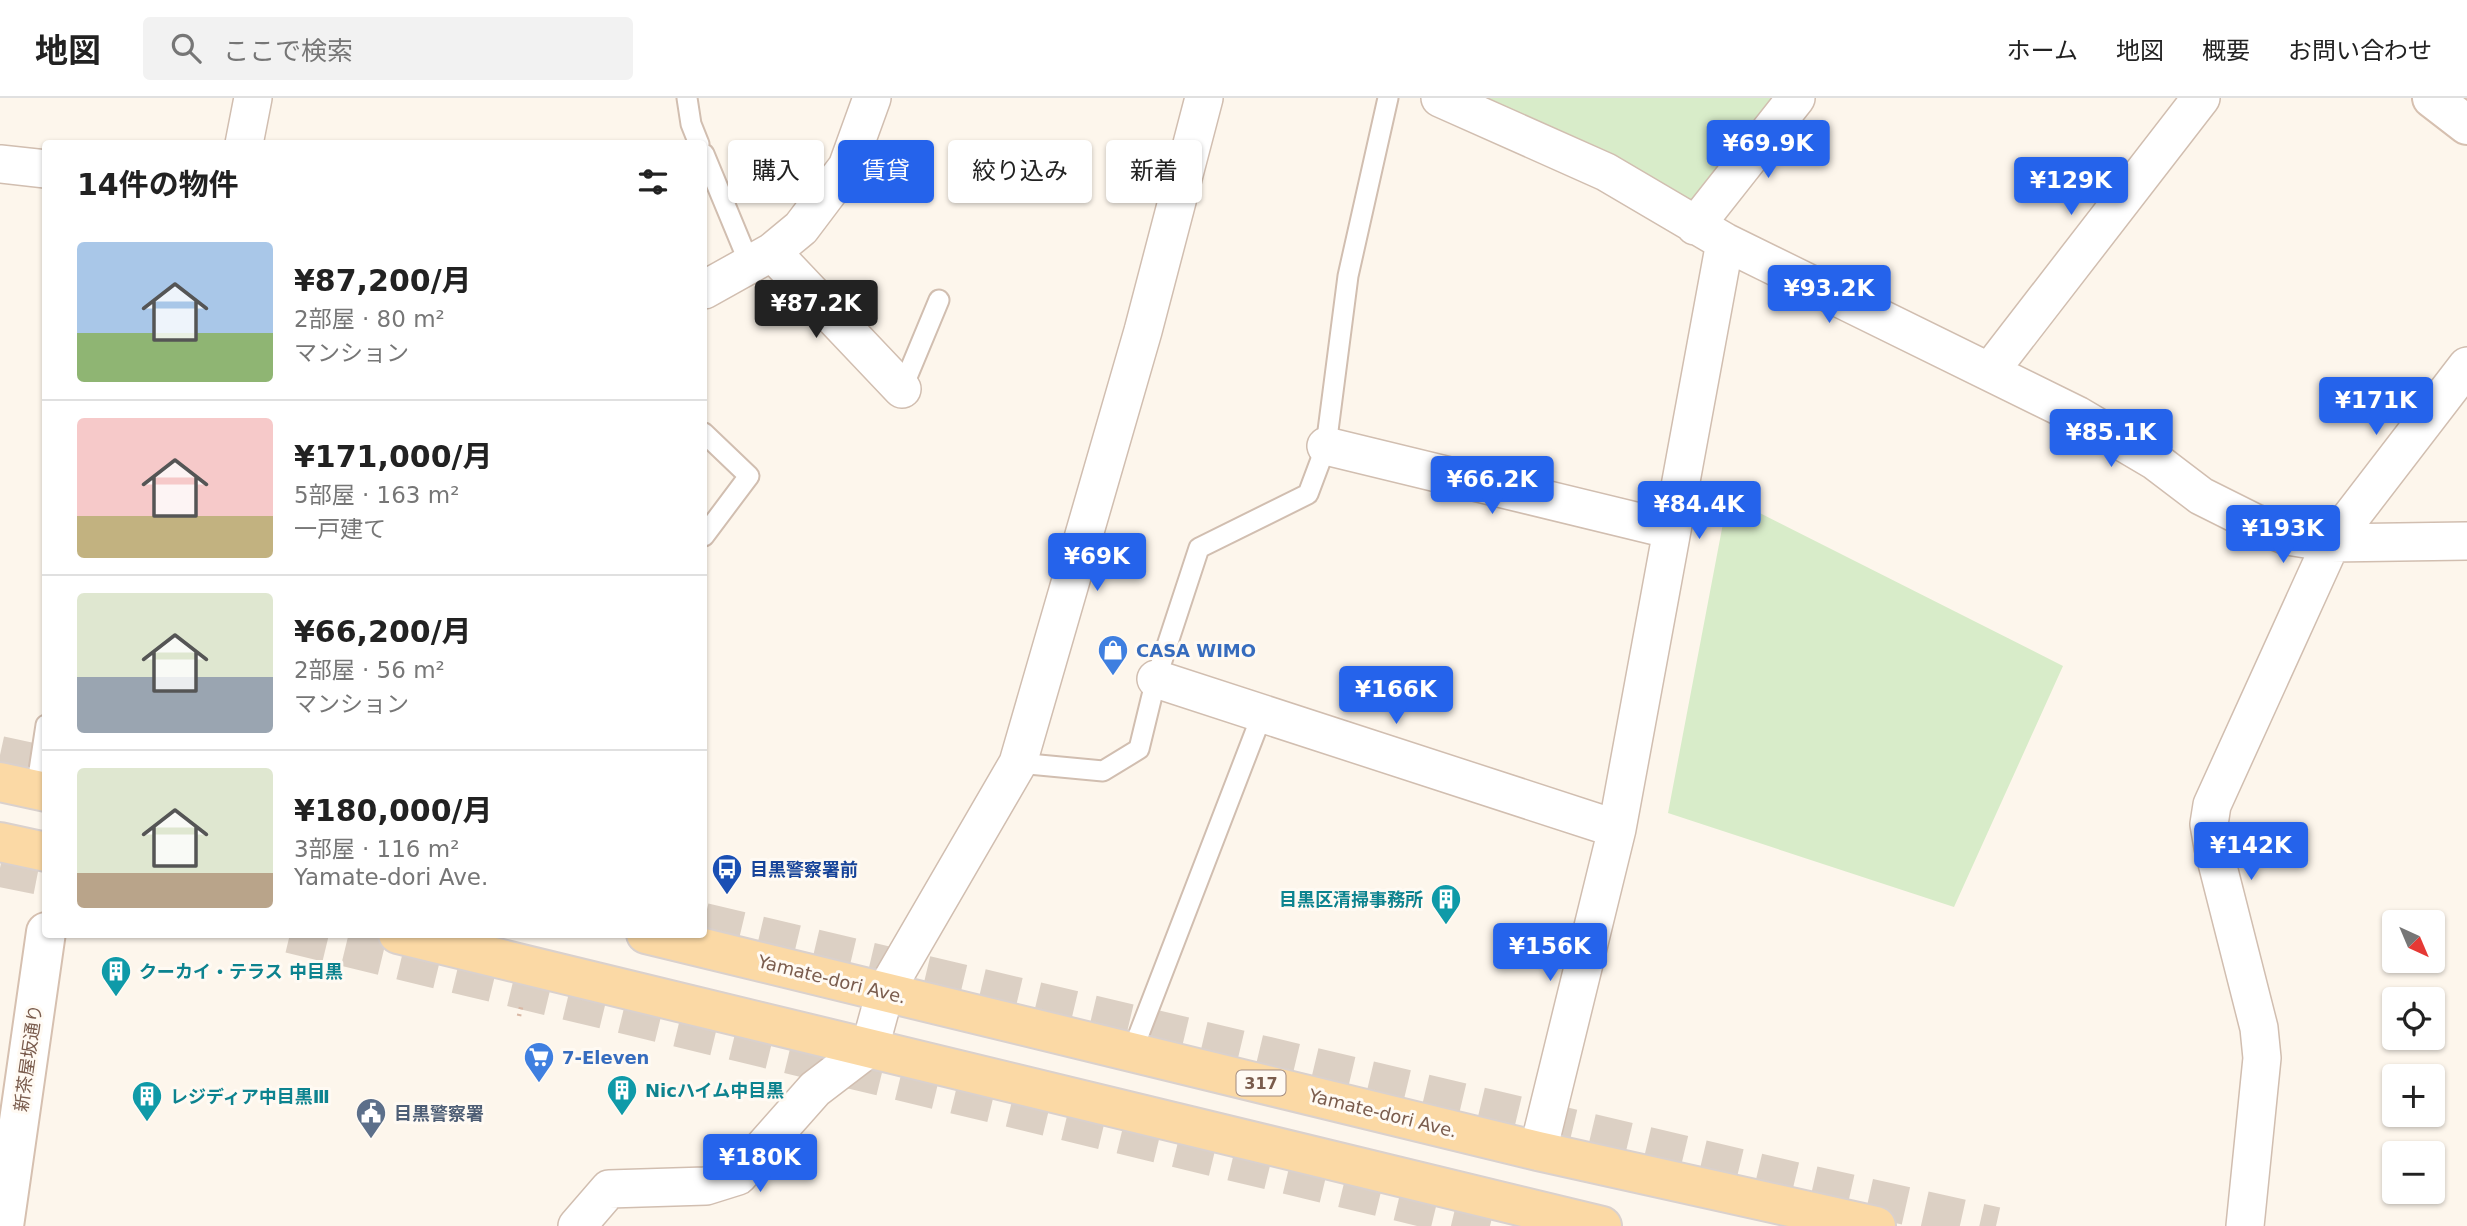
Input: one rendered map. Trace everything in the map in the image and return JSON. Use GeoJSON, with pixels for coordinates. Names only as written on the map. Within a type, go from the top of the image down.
{"type":"FeatureCollection","features":[{"type":"Feature","properties":{"kind":"main road"},"geometry":{"type":"LineString","coordinates":[[0,782],[41,791]]}},
{"type":"Feature","properties":{"kind":"main road"},"geometry":{"type":"LineString","coordinates":[[0,842],[42,851]]}},
{"type":"Feature","properties":{"kind":"main road"},"geometry":{"type":"LineString","coordinates":[[415,938],[870,1047],[1274,1149],[1602,1226]]}},
{"type":"Feature","properties":{"kind":"main road","name":"Yamate-dori Ave."},"geometry":{"type":"LineString","coordinates":[[662,938],[1538,1151],[1876,1226]]}},
{"type":"Feature","properties":{"kind":"street"},"geometry":{"type":"LineString","coordinates":[[245,140],[253,98]]}},
{"type":"Feature","properties":{"kind":"street"},"geometry":{"type":"LineString","coordinates":[[707,288],[761,258],[801,228],[847,167],[872,98]]}},
{"type":"Feature","properties":{"kind":"street"},"geometry":{"type":"LineString","coordinates":[[577,1226],[608,1189],[706,1186],[738,1176],[815,1089],[870,1047],[885,992],[1018,763],[1143,331],[1204,98]]}},
{"type":"Feature","properties":{"kind":"street"},"geometry":{"type":"LineString","coordinates":[[1440,98],[1606,172],[1710,234],[1990,370],[2077,415],[2155,461],[2201,496],[2287,536],[2331,542],[2467,541]]}},
{"type":"Feature","properties":{"kind":"street"},"geometry":{"type":"LineString","coordinates":[[1538,1151],[1617,829],[1672,530],[1710,234],[1796,98]]}},
{"type":"Feature","properties":{"kind":"street"},"geometry":{"type":"LineString","coordinates":[[1990,370],[2201,98]]}},
{"type":"Feature","properties":{"kind":"street"},"geometry":{"type":"LineString","coordinates":[[2432,98],[2467,125]]}},
{"type":"Feature","properties":{"kind":"street"},"geometry":{"type":"LineString","coordinates":[[0,164],[42,169]]}},
{"type":"Feature","properties":{"kind":"street"},"geometry":{"type":"LineString","coordinates":[[761,258],[902,388]]}},
{"type":"Feature","properties":{"kind":"street"},"geometry":{"type":"LineString","coordinates":[[2245,1226],[2262,1058],[2259,1028],[2209,824],[2212,805],[2331,542],[2467,366]]}},
{"type":"Feature","properties":{"kind":"street"},"geometry":{"type":"LineString","coordinates":[[1326,446],[1672,530]]}},
{"type":"Feature","properties":{"kind":"street"},"geometry":{"type":"LineString","coordinates":[[1156,679],[1617,829]]}},
{"type":"Feature","properties":{"kind":"street","name":"新茶屋坂通り"},"geometry":{"type":"LineString","coordinates":[[4,1226],[45,938]]}},
{"type":"Feature","properties":{"kind":"lane"},"geometry":{"type":"LineString","coordinates":[[687,98],[691,124],[697,140]]}},
{"type":"Feature","properties":{"kind":"lane"},"geometry":{"type":"LineString","coordinates":[[1018,763],[1103,771],[1139,749],[1156,679],[1199,548],[1308,494],[1326,446],[1348,276],[1388,98]]}},
{"type":"Feature","properties":{"kind":"lane"},"geometry":{"type":"LineString","coordinates":[[707,159],[761,258]]}},
{"type":"Feature","properties":{"kind":"lane"},"geometry":{"type":"LineString","coordinates":[[902,388],[939,300]]}},
{"type":"Feature","properties":{"kind":"lane"},"geometry":{"type":"LineString","coordinates":[[707,436],[749,475],[707,532]]}},
{"type":"Feature","properties":{"kind":"lane"},"geometry":{"type":"LineString","coordinates":[[1132,1052],[1263,712]]}},
{"type":"Feature","properties":{"kind":"green space"},"geometry":{"type":"Polygon","coordinates":[[[1440,98],[1785,98],[1698,197],[1680,204],[1440,98]]]}},
{"type":"Feature","properties":{"kind":"green space"},"geometry":{"type":"Polygon","coordinates":[[[1728,497],[2063,666],[1954,907],[1668,813],[1728,497]]]}},
{"type":"Feature","properties":{"kind":"tunnel"},"geometry":{"type":"LineString","coordinates":[[0,755],[42,764]]}},
{"type":"Feature","properties":{"kind":"tunnel"},"geometry":{"type":"LineString","coordinates":[[0,868],[42,876]]}},
{"type":"Feature","properties":{"kind":"tunnel"},"geometry":{"type":"LineString","coordinates":[[707,923],[1795,1181],[1996,1226]]}},
{"type":"Feature","properties":{"kind":"tunnel"},"geometry":{"type":"LineString","coordinates":[[307,938],[1498,1226]]}},
{"type":"Feature","properties":{"kind":"place","name":"CASA WIMO"},"geometry":{"type":"Point","coordinates":[1113,677]}},
{"type":"Feature","properties":{"kind":"place","name":"目黒警察署前"},"geometry":{"type":"Point","coordinates":[727,896]}},
{"type":"Feature","properties":{"kind":"place","name":"目黒区清掃事務所"},"geometry":{"type":"Point","coordinates":[1446,926]}},
{"type":"Feature","properties":{"kind":"place","name":"クーカイ・テラス 中目黒"},"geometry":{"type":"Point","coordinates":[116,998]}},
{"type":"Feature","properties":{"kind":"place","name":"7-Eleven"},"geometry":{"type":"Point","coordinates":[539,1084]}},
{"type":"Feature","properties":{"kind":"place","name":"Nicハイム中目黒"},"geometry":{"type":"Point","coordinates":[622,1117]}},
{"type":"Feature","properties":{"kind":"place","name":"レジディア中目黒Ⅲ"},"geometry":{"type":"Point","coordinates":[147,1123]}},
{"type":"Feature","properties":{"kind":"place","name":"目黒警察署"},"geometry":{"type":"Point","coordinates":[371,1140]}}]}
